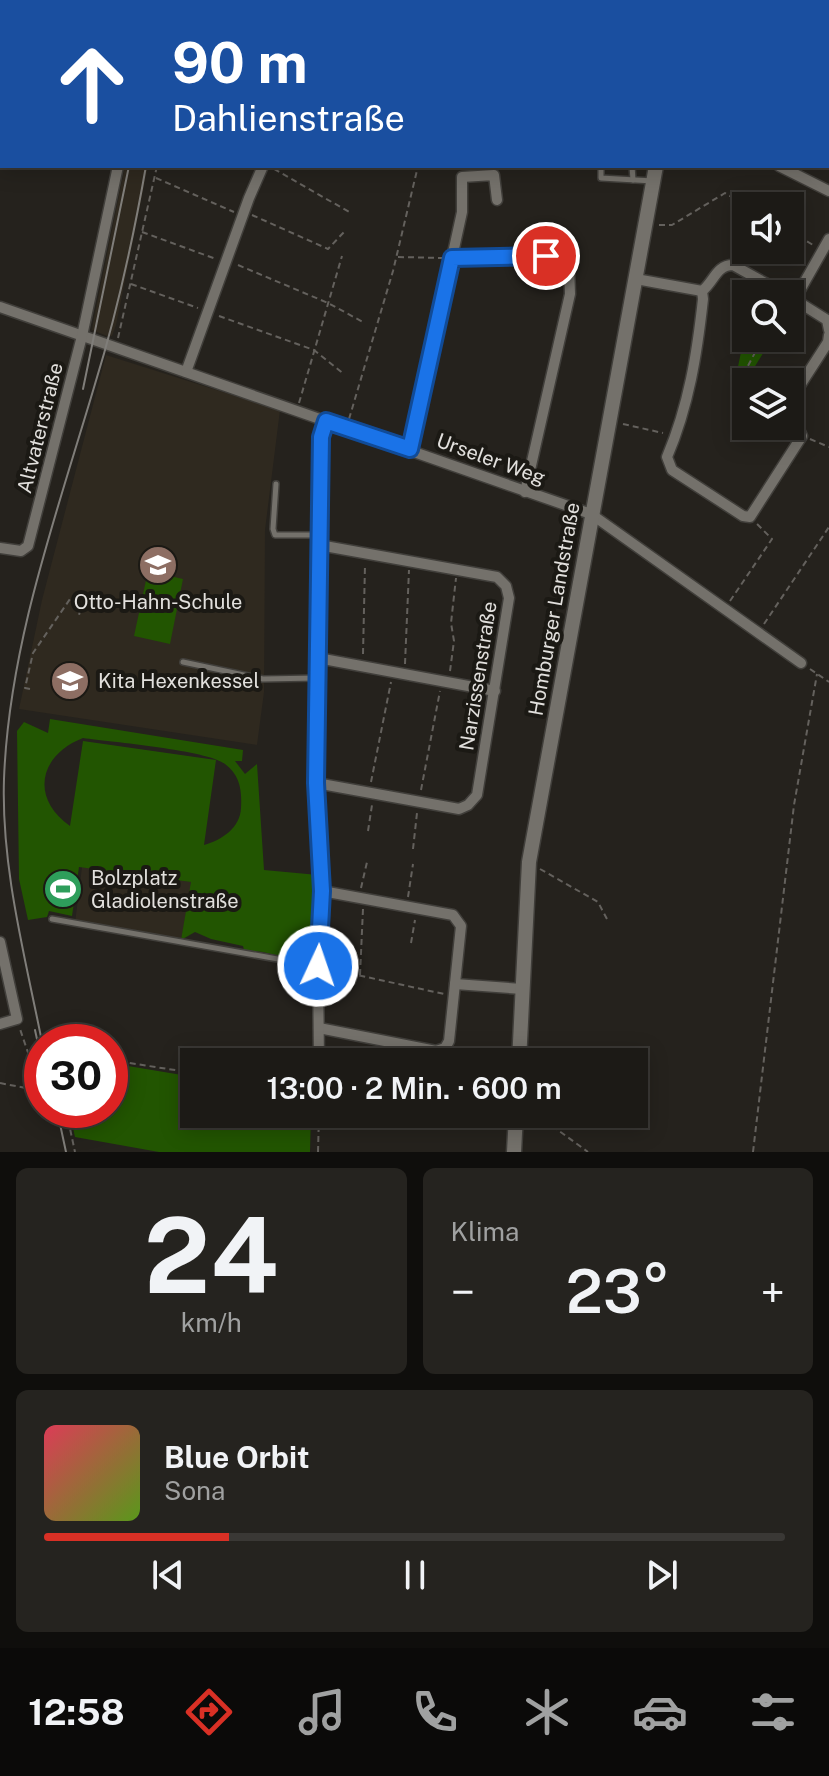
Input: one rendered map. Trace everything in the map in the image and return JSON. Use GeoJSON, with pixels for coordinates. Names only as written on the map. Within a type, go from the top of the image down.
{"type":"FeatureCollection","features":[{"type":"Feature","properties":{"kind":"street"},"geometry":{"type":"LineString","coordinates":[[82,336],[118,168]]}},
{"type":"Feature","properties":{"kind":"street"},"geometry":{"type":"LineString","coordinates":[[186,372],[262,168]]}},
{"type":"Feature","properties":{"kind":"street"},"geometry":{"type":"LineString","coordinates":[[783,168],[829,191]]}},
{"type":"Feature","properties":{"kind":"street","name":"Homburger Landstraße"},"geometry":{"type":"LineString","coordinates":[[521,1048],[529,862],[655,173]]}},
{"type":"Feature","properties":{"kind":"street"},"geometry":{"type":"LineString","coordinates":[[410,449],[462,212],[462,177],[494,175],[497,200]]}},
{"type":"Feature","properties":{"kind":"street"},"geometry":{"type":"LineString","coordinates":[[802,280],[829,239]]}},
{"type":"Feature","properties":{"kind":"street"},"geometry":{"type":"LineString","coordinates":[[452,258],[546,256],[569,266],[570,294],[525,492]]}},
{"type":"Feature","properties":{"kind":"street"},"geometry":{"type":"LineString","coordinates":[[636,279],[702,291],[709,286],[719,269],[733,265],[760,280]]}},
{"type":"Feature","properties":{"kind":"street"},"geometry":{"type":"LineString","coordinates":[[702,291],[691,391],[667,457],[672,470],[743,516],[750,517],[799,440]]}},
{"type":"Feature","properties":{"kind":"street"},"geometry":{"type":"LineString","coordinates":[[804,306],[827,320],[829,332],[828,342],[804,379]]}},
{"type":"Feature","properties":{"kind":"street","name":"Urseler Weg"},"geometry":{"type":"LineString","coordinates":[[0,307],[591,514],[801,663]]}},
{"type":"Feature","properties":{"kind":"street","name":"Altvaterstraße"},"geometry":{"type":"LineString","coordinates":[[0,548],[21,551],[28,546],[82,336]]}},
{"type":"Feature","properties":{"kind":"street"},"geometry":{"type":"LineString","coordinates":[[319,1048],[318,966],[322,891],[316,783],[321,437],[326,421]]}},
{"type":"Feature","properties":{"kind":"street","name":"Narzissenstraße"},"geometry":{"type":"LineString","coordinates":[[316,783],[459,809],[468,805],[477,795],[509,598],[506,586],[497,577],[366,553],[319,540]]}},
{"type":"Feature","properties":{"kind":"street"},"geometry":{"type":"LineString","coordinates":[[318,658],[495,691]]}},
{"type":"Feature","properties":{"kind":"street"},"geometry":{"type":"LineString","coordinates":[[522,1048],[533,864]]}},
{"type":"Feature","properties":{"kind":"street"},"geometry":{"type":"LineString","coordinates":[[319,1028],[436,1051],[445,1048],[449,1041],[461,926],[453,915],[322,891]]}},
{"type":"Feature","properties":{"kind":"street"},"geometry":{"type":"LineString","coordinates":[[0,942],[17,1019],[0,1024]]}},
{"type":"Feature","properties":{"kind":"street"},"geometry":{"type":"LineString","coordinates":[[455,984],[522,989]]}},
{"type":"Feature","properties":{"kind":"street"},"geometry":{"type":"LineString","coordinates":[[516,1152],[517,1128]]}},
{"type":"Feature","properties":{"kind":"lane"},"geometry":{"type":"LineString","coordinates":[[601,168],[601,178],[633,180],[655,173]]}},
{"type":"Feature","properties":{"kind":"lane"},"geometry":{"type":"LineString","coordinates":[[632,168],[633,180]]}},
{"type":"Feature","properties":{"kind":"lane"},"geometry":{"type":"LineString","coordinates":[[276,484],[275,535],[319,540]]}},
{"type":"Feature","properties":{"kind":"lane"},"geometry":{"type":"LineString","coordinates":[[183,662],[263,679],[318,678]]}},
{"type":"Feature","properties":{"kind":"lane"},"geometry":{"type":"LineString","coordinates":[[52,919],[318,966]]}},
{"type":"Feature","properties":{"kind":"path"},"geometry":{"type":"LineString","coordinates":[[116,347],[157,168]]}},
{"type":"Feature","properties":{"kind":"path"},"geometry":{"type":"LineString","coordinates":[[273,168],[351,213]]}},
{"type":"Feature","properties":{"kind":"path"},"geometry":{"type":"LineString","coordinates":[[347,427],[396,257],[418,168]]}},
{"type":"Feature","properties":{"kind":"path"},"geometry":{"type":"LineString","coordinates":[[155,177],[328,249],[344,232]]}},
{"type":"Feature","properties":{"kind":"path"},"geometry":{"type":"LineString","coordinates":[[646,224],[672,225],[725,193],[732,197]]}},
{"type":"Feature","properties":{"kind":"path"},"geometry":{"type":"LineString","coordinates":[[142,232],[226,261],[328,303],[363,322]]}},
{"type":"Feature","properties":{"kind":"path"},"geometry":{"type":"LineString","coordinates":[[804,239],[823,251]]}},
{"type":"Feature","properties":{"kind":"path"},"geometry":{"type":"LineString","coordinates":[[297,412],[342,256]]}},
{"type":"Feature","properties":{"kind":"path"},"geometry":{"type":"LineString","coordinates":[[396,257],[452,258]]}},
{"type":"Feature","properties":{"kind":"path"},"geometry":{"type":"LineString","coordinates":[[131,284],[314,350],[344,374]]}},
{"type":"Feature","properties":{"kind":"path"},"geometry":{"type":"LineString","coordinates":[[608,422],[676,435]]}},
{"type":"Feature","properties":{"kind":"path"},"geometry":{"type":"LineString","coordinates":[[804,437],[829,447]]}},
{"type":"Feature","properties":{"kind":"path"},"geometry":{"type":"LineString","coordinates":[[725,609],[772,539],[750,517]]}},
{"type":"Feature","properties":{"kind":"path"},"geometry":{"type":"LineString","coordinates":[[759,632],[829,527]]}},
{"type":"Feature","properties":{"kind":"path"},"geometry":{"type":"LineString","coordinates":[[360,667],[364,644],[366,553]]}},
{"type":"Feature","properties":{"kind":"path"},"geometry":{"type":"LineString","coordinates":[[368,831],[372,792],[398,674],[407,652],[409,561]]}},
{"type":"Feature","properties":{"kind":"path"},"geometry":{"type":"LineString","coordinates":[[413,849],[419,801],[454,641],[451,623],[457,569]]}},
{"type":"Feature","properties":{"kind":"path"},"geometry":{"type":"LineString","coordinates":[[30,689],[25,688],[33,653],[70,599],[80,611],[79,615]]}},
{"type":"Feature","properties":{"kind":"path"},"geometry":{"type":"LineString","coordinates":[[801,663],[829,682]]}},
{"type":"Feature","properties":{"kind":"path"},"geometry":{"type":"LineString","coordinates":[[753,1152],[794,805],[817,674]]}},
{"type":"Feature","properties":{"kind":"path"},"geometry":{"type":"LineString","coordinates":[[360,976],[361,898],[367,862]]}},
{"type":"Feature","properties":{"kind":"path"},"geometry":{"type":"LineString","coordinates":[[411,943],[413,864]]}},
{"type":"Feature","properties":{"kind":"path"},"geometry":{"type":"LineString","coordinates":[[533,864],[598,902],[608,921]]}},
{"type":"Feature","properties":{"kind":"path"},"geometry":{"type":"LineString","coordinates":[[318,966],[453,996]]}},
{"type":"Feature","properties":{"kind":"path"},"geometry":{"type":"LineString","coordinates":[[0,1083],[41,1091],[17,1019]]}},
{"type":"Feature","properties":{"kind":"path"},"geometry":{"type":"LineString","coordinates":[[128,1063],[180,1071]]}},
{"type":"Feature","properties":{"kind":"path"},"geometry":{"type":"LineString","coordinates":[[70,1128],[75,1152]]}},
{"type":"Feature","properties":{"kind":"path"},"geometry":{"type":"LineString","coordinates":[[318,1152],[319,1128]]}},
{"type":"Feature","properties":{"kind":"path"},"geometry":{"type":"LineString","coordinates":[[555,1128],[588,1152]]}},
{"type":"Feature","properties":{"kind":"shaded area"},"geometry":{"type":"Polygon","coordinates":[[[125,168],[148,168],[116,325],[112,336],[92,330],[125,168]]]}},
{"type":"Feature","properties":{"kind":"shaded area","name":"Otto-Hahn-Schule"},"geometry":{"type":"Polygon","coordinates":[[[106,355],[280,410],[265,530],[264,692],[257,745],[19,709],[42,600],[106,355]]]}},
{"type":"Feature","properties":{"kind":"shaded area"},"geometry":{"type":"Polygon","coordinates":[[[82,867],[192,882],[181,941],[75,923],[82,867]]]}},
{"type":"Feature","properties":{"kind":"green space"},"geometry":{"type":"Polygon","coordinates":[[[741,352],[764,352],[754,368],[738,368],[741,352]]]}},
{"type":"Feature","properties":{"kind":"green space"},"geometry":{"type":"Polygon","coordinates":[[[148,571],[183,579],[170,644],[134,636],[148,571]]]}},
{"type":"Feature","properties":{"kind":"green space"},"geometry":{"type":"Polygon","coordinates":[[[50,719],[243,750],[242,761],[235,761],[245,774],[257,764],[264,870],[318,875],[314,964],[244,950],[243,946],[195,932],[181,940],[191,882],[79,867],[72,916],[49,911],[47,917],[28,920],[19,879],[17,731],[24,722],[48,733],[50,719]],[[83,738],[57,755],[45,778],[49,803],[70,826],[83,741],[216,760],[204,845],[223,836],[237,822],[241,808],[240,789],[234,773],[225,764],[215,759],[180,751],[83,738]]]}},
{"type":"Feature","properties":{"kind":"green space"},"geometry":{"type":"Polygon","coordinates":[[[128,1066],[180,1075],[180,1128],[311,1128],[310,1152],[159,1152],[75,1137],[73,1128],[128,1128],[128,1066]]]}},
{"type":"Feature","properties":{"kind":"tram line"},"geometry":{"type":"LineString","coordinates":[[83,389],[129,168]]}},
{"type":"Feature","properties":{"kind":"tram line"},"geometry":{"type":"LineString","coordinates":[[38,1024],[6,845],[4,779],[8,729],[15,678],[37,579],[110,330],[146,168]]}},
{"type":"Feature","properties":{"kind":"tram line"},"geometry":{"type":"LineString","coordinates":[[61,1128],[66,1152]]}},
{"type":"Feature","properties":{"kind":"place","name":"Otto-Hahn-Schule"},"geometry":{"type":"Point","coordinates":[158,565]}},
{"type":"Feature","properties":{"kind":"place","name":"Kita Hexenkessel"},"geometry":{"type":"Point","coordinates":[70,681]}},
{"type":"Feature","properties":{"kind":"place","name":"Bolzplatz Gladiolenstraße"},"geometry":{"type":"Point","coordinates":[63,889]}},
{"type":"Feature","properties":{"kind":"route"},"geometry":{"type":"LineString","coordinates":[[318,966],[322,891],[316,783],[323,428],[326,421],[410,449],[452,258],[546,256]]}}]}
